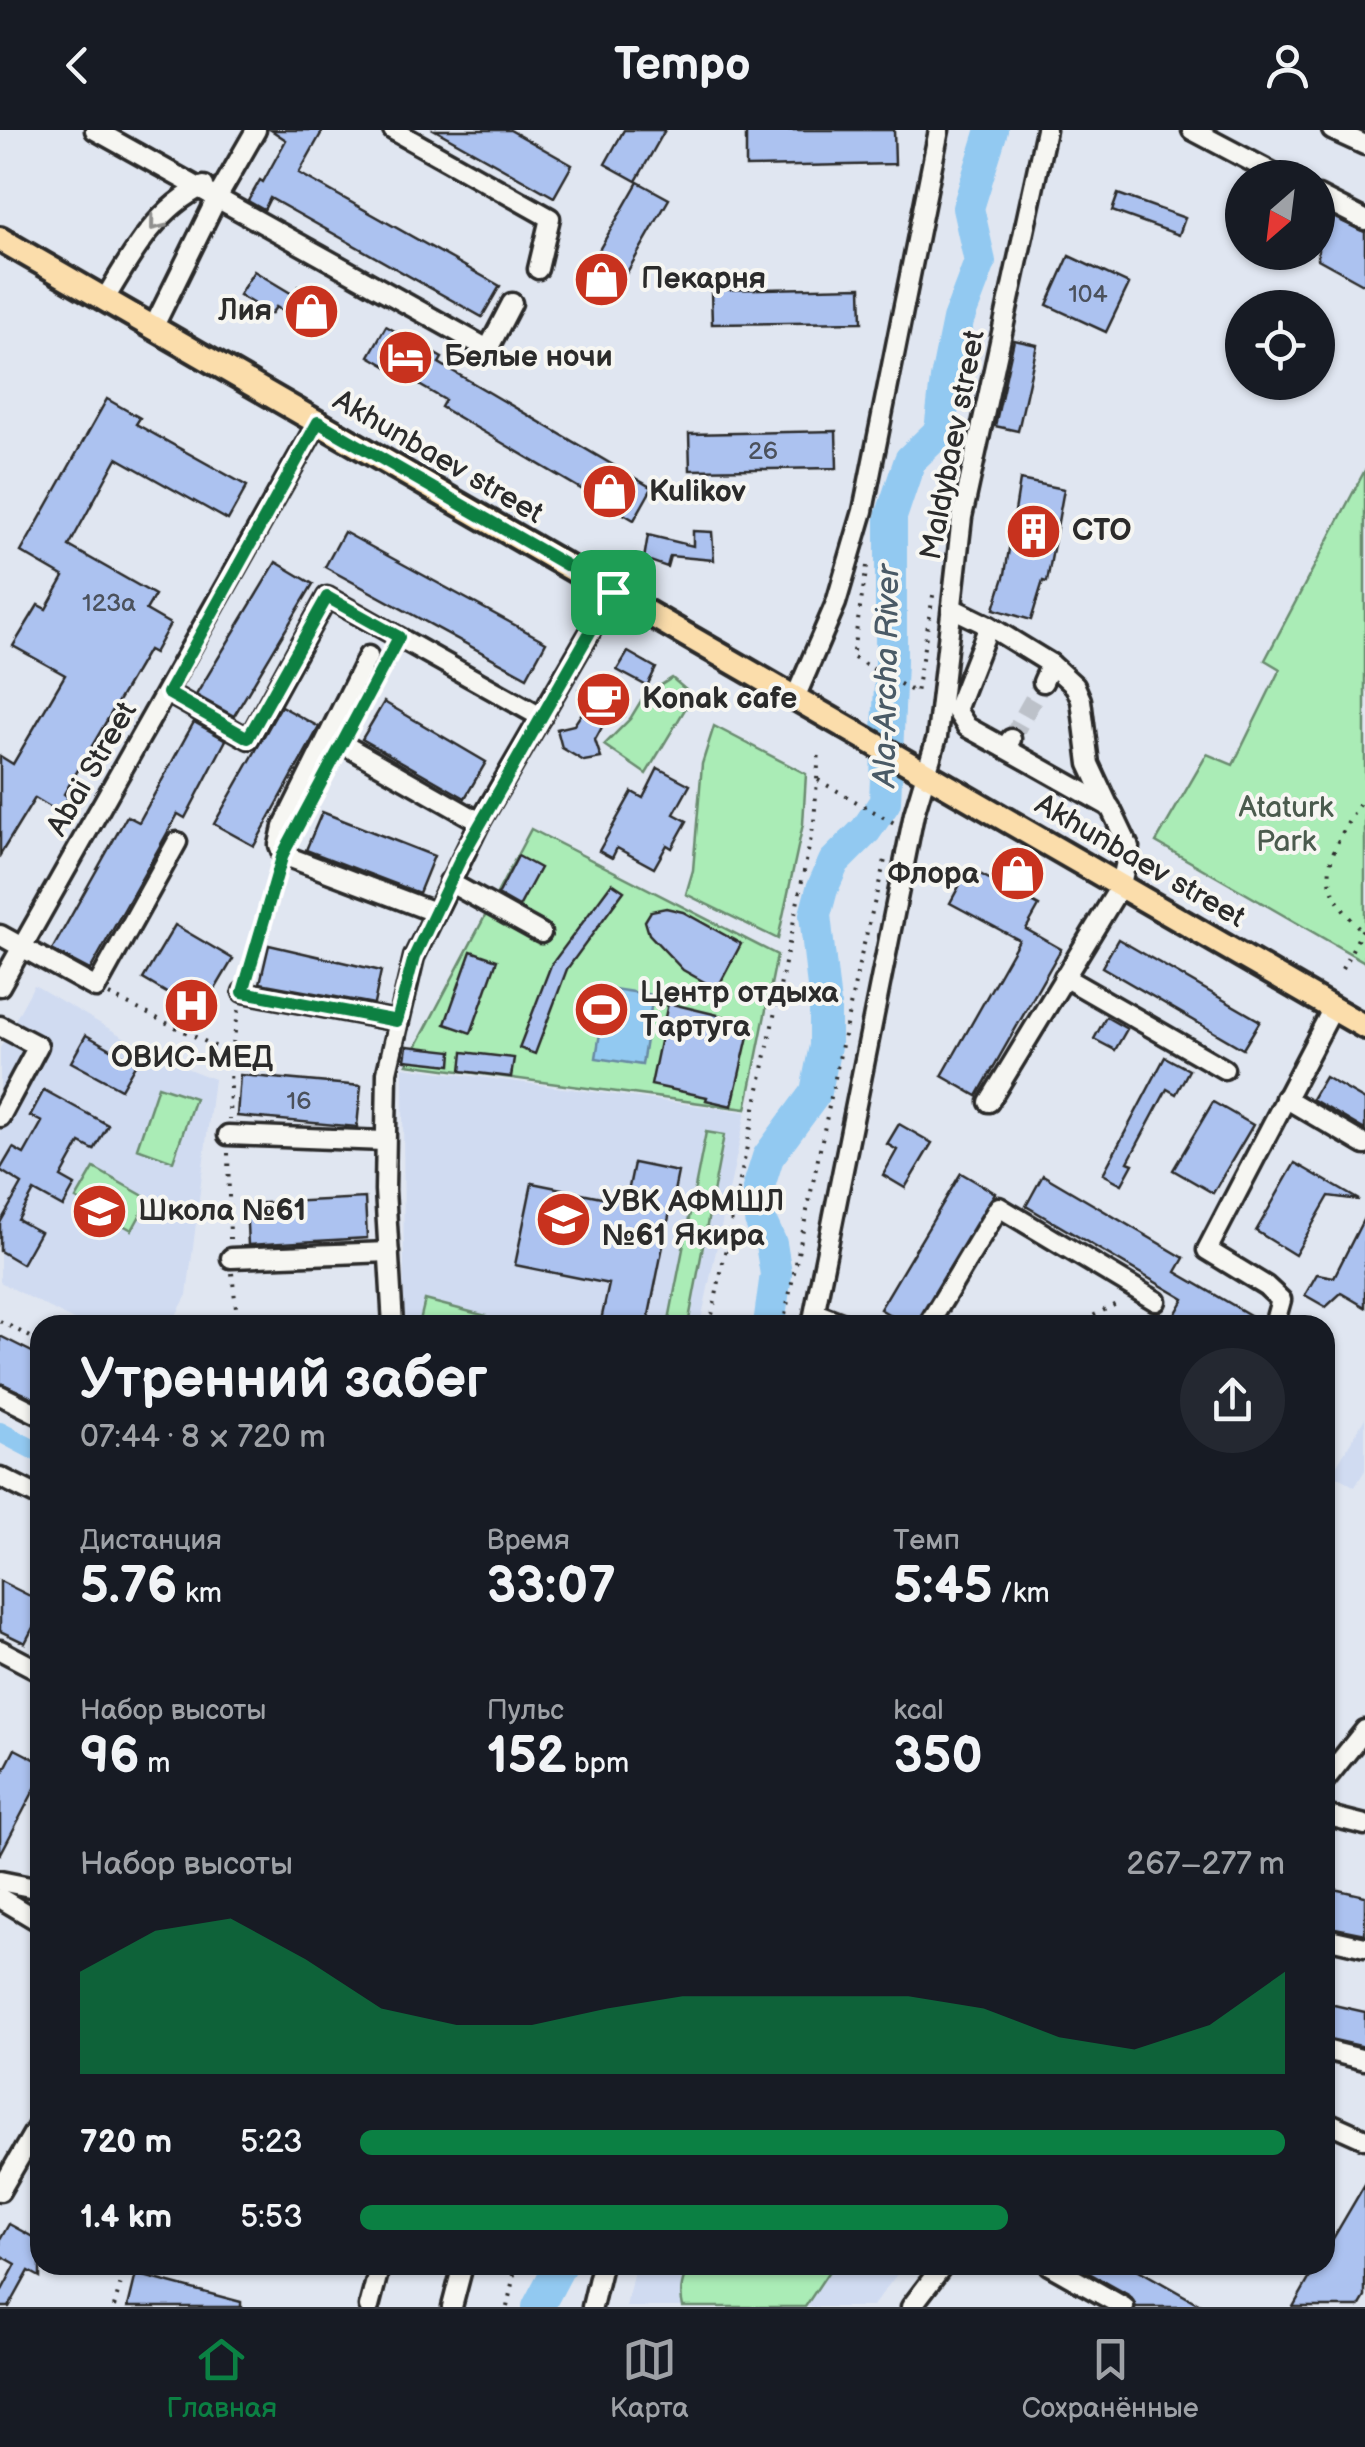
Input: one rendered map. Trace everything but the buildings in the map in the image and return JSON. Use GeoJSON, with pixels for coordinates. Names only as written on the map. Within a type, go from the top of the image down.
{"type":"FeatureCollection","features":[{"type":"Feature","properties":{"kind":"main road","name":"Akhunbaev street"},"geometry":{"type":"LineString","coordinates":[[0,239],[1365,1027]]}},
{"type":"Feature","properties":{"kind":"street"},"geometry":{"type":"LineString","coordinates":[[94,130],[488,349],[512,303]]}},
{"type":"Feature","properties":{"kind":"street"},"geometry":{"type":"LineString","coordinates":[[153,328],[217,198],[256,130]]}},
{"type":"Feature","properties":{"kind":"street"},"geometry":{"type":"LineString","coordinates":[[394,130],[550,218],[538,269]]}},
{"type":"Feature","properties":{"kind":"street"},"geometry":{"type":"LineString","coordinates":[[795,698],[836,603],[863,511],[939,130]]}},
{"type":"Feature","properties":{"kind":"street","name":"Maldybaev street"},"geometry":{"type":"LineString","coordinates":[[815,1315],[914,814],[916,766],[937,737],[962,517],[1046,130]]}},
{"type":"Feature","properties":{"kind":"street"},"geometry":{"type":"LineString","coordinates":[[1192,130],[1249,160]]}},
{"type":"Feature","properties":{"kind":"street"},"geometry":{"type":"LineString","coordinates":[[1332,130],[1365,145]]}},
{"type":"Feature","properties":{"kind":"street"},"geometry":{"type":"LineString","coordinates":[[105,299],[166,211],[196,189],[231,173]]}},
{"type":"Feature","properties":{"kind":"street"},"geometry":{"type":"LineString","coordinates":[[1335,205],[1365,220]]}},
{"type":"Feature","properties":{"kind":"street","name":"Abai Street"},"geometry":{"type":"LineString","coordinates":[[0,986],[318,422]]}},
{"type":"Feature","properties":{"kind":"street"},"geometry":{"type":"LineString","coordinates":[[392,1315],[384,1140],[386,1072],[414,957],[480,822],[613,592]]}},
{"type":"Feature","properties":{"kind":"street"},"geometry":{"type":"LineString","coordinates":[[168,693],[248,738],[327,597],[541,717]]}},
{"type":"Feature","properties":{"kind":"street"},"geometry":{"type":"LineString","coordinates":[[952,608],[1051,664],[1075,686],[1081,700],[1089,764],[1129,847],[1120,885],[989,1102]]}},
{"type":"Feature","properties":{"kind":"street"},"geometry":{"type":"LineString","coordinates":[[988,626],[956,710],[967,727],[1008,744],[1110,807]]}},
{"type":"Feature","properties":{"kind":"street"},"geometry":{"type":"LineString","coordinates":[[368,656],[283,827],[279,845],[283,854],[434,912]]}},
{"type":"Feature","properties":{"kind":"street"},"geometry":{"type":"LineString","coordinates":[[1043,682],[1051,664]]}},
{"type":"Feature","properties":{"kind":"street"},"geometry":{"type":"LineString","coordinates":[[340,743],[480,822]]}},
{"type":"Feature","properties":{"kind":"street"},"geometry":{"type":"LineString","coordinates":[[0,934],[96,988],[177,842]]}},
{"type":"Feature","properties":{"kind":"street"},"geometry":{"type":"LineString","coordinates":[[449,882],[541,933]]}},
{"type":"Feature","properties":{"kind":"street"},"geometry":{"type":"LineString","coordinates":[[1064,977],[1224,1069]]}},
{"type":"Feature","properties":{"kind":"street"},"geometry":{"type":"LineString","coordinates":[[243,992],[397,1021]]}},
{"type":"Feature","properties":{"kind":"street"},"geometry":{"type":"LineString","coordinates":[[1276,1315],[1280,1300],[1266,1286],[1207,1250],[1333,1008]]}},
{"type":"Feature","properties":{"kind":"street"},"geometry":{"type":"LineString","coordinates":[[0,1026],[38,1046],[0,1117]]}},
{"type":"Feature","properties":{"kind":"street"},"geometry":{"type":"LineString","coordinates":[[1285,1098],[1365,1145]]}},
{"type":"Feature","properties":{"kind":"street"},"geometry":{"type":"LineString","coordinates":[[228,1135],[384,1140]]}},
{"type":"Feature","properties":{"kind":"street"},"geometry":{"type":"LineString","coordinates":[[934,1315],[1000,1207],[1156,1302]]}},
{"type":"Feature","properties":{"kind":"street"},"geometry":{"type":"LineString","coordinates":[[231,1258],[388,1252]]}},
{"type":"Feature","properties":{"kind":"street"},"geometry":{"type":"LineString","coordinates":[[0,1395],[30,1410]]}},
{"type":"Feature","properties":{"kind":"street"},"geometry":{"type":"LineString","coordinates":[[0,1476],[30,1492]]}},
{"type":"Feature","properties":{"kind":"street"},"geometry":{"type":"LineString","coordinates":[[0,1650],[30,1666]]}},
{"type":"Feature","properties":{"kind":"street"},"geometry":{"type":"LineString","coordinates":[[1335,1768],[1365,1730]]}},
{"type":"Feature","properties":{"kind":"street"},"geometry":{"type":"LineString","coordinates":[[1335,1818],[1365,1825]]}},
{"type":"Feature","properties":{"kind":"street"},"geometry":{"type":"LineString","coordinates":[[0,1881],[30,1887]]}},
{"type":"Feature","properties":{"kind":"street"},"geometry":{"type":"LineString","coordinates":[[0,1898],[30,1916]]}},
{"type":"Feature","properties":{"kind":"street"},"geometry":{"type":"LineString","coordinates":[[1335,1940],[1365,1947]]}},
{"type":"Feature","properties":{"kind":"street"},"geometry":{"type":"LineString","coordinates":[[1335,2052],[1365,2060]]}},
{"type":"Feature","properties":{"kind":"street"},"geometry":{"type":"LineString","coordinates":[[1335,2126],[1365,2139]]}},
{"type":"Feature","properties":{"kind":"street"},"geometry":{"type":"LineString","coordinates":[[0,2191],[30,2139]]}},
{"type":"Feature","properties":{"kind":"street"},"geometry":{"type":"LineString","coordinates":[[369,2307],[377,2275]]}},
{"type":"Feature","properties":{"kind":"street"},"geometry":{"type":"LineString","coordinates":[[452,2307],[461,2275]]}},
{"type":"Feature","properties":{"kind":"street"},"geometry":{"type":"LineString","coordinates":[[592,2307],[600,2275]]}},
{"type":"Feature","properties":{"kind":"street"},"geometry":{"type":"LineString","coordinates":[[911,2307],[936,2275]]}},
{"type":"Feature","properties":{"kind":"street"},"geometry":{"type":"LineString","coordinates":[[1067,2275],[1124,2307]]}},
{"type":"Feature","properties":{"kind":"path"},"geometry":{"type":"LineString","coordinates":[[852,657],[916,693]]}},
{"type":"Feature","properties":{"kind":"path"},"geometry":{"type":"LineString","coordinates":[[712,1315],[814,822],[819,750]]}},
{"type":"Feature","properties":{"kind":"path"},"geometry":{"type":"LineString","coordinates":[[818,780],[894,823]]}},
{"type":"Feature","properties":{"kind":"path"},"geometry":{"type":"LineString","coordinates":[[1342,969],[1364,930],[1330,890],[1328,874],[1332,854],[1365,795]]}},
{"type":"Feature","properties":{"kind":"path"},"geometry":{"type":"LineString","coordinates":[[785,1315],[887,850]]}},
{"type":"Feature","properties":{"kind":"path"},"geometry":{"type":"LineString","coordinates":[[237,1315],[231,1258],[228,1135],[231,1054],[243,992],[283,854]]}},
{"type":"Feature","properties":{"kind":"path"},"geometry":{"type":"LineString","coordinates":[[96,988],[231,1054]]}},
{"type":"Feature","properties":{"kind":"path"},"geometry":{"type":"LineString","coordinates":[[1095,1315],[1128,1298]]}},
{"type":"Feature","properties":{"kind":"path"},"geometry":{"type":"LineString","coordinates":[[0,1321],[30,1337]]}},
{"type":"Feature","properties":{"kind":"path"},"geometry":{"type":"LineString","coordinates":[[114,2307],[123,2275]]}},
{"type":"Feature","properties":{"kind":"path"},"geometry":{"type":"LineString","coordinates":[[507,2307],[514,2275]]}},
{"type":"Feature","properties":{"kind":"shaded area","name":"Школа №61"},"geometry":{"type":"Polygon","coordinates":[[[34,985],[158,1057],[214,1079],[187,1295],[176,1315],[64,1315],[0,1282],[0,1048],[34,985]]]}},
{"type":"Feature","properties":{"kind":"shaded area","name":"УВК АФМШЛ №61 Якира"},"geometry":{"type":"Polygon","coordinates":[[[403,1067],[746,1112],[702,1315],[404,1315],[403,1067]]]}},
{"type":"Feature","properties":{"kind":"shaded area"},"geometry":{"type":"Polygon","coordinates":[[[1365,1418],[1365,1470],[1355,1487],[1335,1475],[1335,1468],[1365,1418]]]}},
{"type":"Feature","properties":{"kind":"shaded area"},"geometry":{"type":"Polygon","coordinates":[[[633,2275],[896,2275],[872,2307],[626,2307],[633,2275]]]}},
{"type":"Feature","properties":{"kind":"green space","name":"Ataturk Park"},"geometry":{"type":"Polygon","coordinates":[[[1365,470],[1365,962],[1156,842],[1207,754],[1233,765],[1280,669],[1265,660],[1365,470]]]}},
{"type":"Feature","properties":{"kind":"green space"},"geometry":{"type":"Polygon","coordinates":[[[672,678],[693,696],[646,774],[604,745],[630,719],[644,696],[672,678]]]}},
{"type":"Feature","properties":{"kind":"green space"},"geometry":{"type":"Polygon","coordinates":[[[714,726],[806,774],[803,824],[778,939],[686,894],[693,870],[702,764],[714,726]]]}},
{"type":"Feature","properties":{"kind":"green space","name":"Центр отдыха Тартуга"},"geometry":{"type":"Polygon","coordinates":[[[531,829],[777,955],[746,1109],[407,1064],[531,829]]]}},
{"type":"Feature","properties":{"kind":"green space"},"geometry":{"type":"Polygon","coordinates":[[[158,1086],[195,1098],[173,1161],[137,1148],[158,1086]]]}},
{"type":"Feature","properties":{"kind":"green space"},"geometry":{"type":"Polygon","coordinates":[[[706,1132],[724,1135],[690,1315],[670,1315],[706,1132]]]}},
{"type":"Feature","properties":{"kind":"green space"},"geometry":{"type":"Polygon","coordinates":[[[94,1168],[149,1199],[132,1230],[76,1199],[94,1168]]]}},
{"type":"Feature","properties":{"kind":"green space"},"geometry":{"type":"Polygon","coordinates":[[[425,1300],[482,1315],[421,1315],[425,1300]]]}},
{"type":"Feature","properties":{"kind":"green space"},"geometry":{"type":"Polygon","coordinates":[[[685,2275],[826,2275],[805,2307],[683,2307],[685,2275]]]}},
{"type":"Feature","properties":{"kind":"water"},"geometry":{"type":"Polygon","coordinates":[[[607,988],[653,995],[642,1065],[596,1058],[607,988]]]}},
{"type":"Feature","properties":{"kind":"waterway","name":"Ala-Archa River"},"geometry":{"type":"LineString","coordinates":[[770,1315],[776,1274],[771,1244],[760,1220],[758,1189],[768,1157],[816,1092],[825,1046],[825,1005],[815,915],[822,889],[834,862],[866,830],[885,802],[891,662],[891,517],[910,460],[940,431],[958,320],[980,262],[968,208],[992,130]]}},
{"type":"Feature","properties":{"kind":"waterway"},"geometry":{"type":"LineString","coordinates":[[0,1432],[30,1448]]}},
{"type":"Feature","properties":{"kind":"waterway","name":"Ala-Archa River"},"geometry":{"type":"LineString","coordinates":[[538,2307],[555,2275]]}},
{"type":"Feature","properties":{"kind":"tunnel"},"geometry":{"type":"LineString","coordinates":[[1011,739],[1043,682]]}},
{"type":"Feature","properties":{"kind":"place","name":"Пекарня"},"geometry":{"type":"Point","coordinates":[602,279]}},
{"type":"Feature","properties":{"kind":"place","name":"Лия"},"geometry":{"type":"Point","coordinates":[311,311]}},
{"type":"Feature","properties":{"kind":"place","name":"Белые ночи"},"geometry":{"type":"Point","coordinates":[405,357]}},
{"type":"Feature","properties":{"kind":"place","name":"Kulikov"},"geometry":{"type":"Point","coordinates":[610,492]}},
{"type":"Feature","properties":{"kind":"place","name":"CTO"},"geometry":{"type":"Point","coordinates":[1033,531]}},
{"type":"Feature","properties":{"kind":"place","name":"Konak cafe"},"geometry":{"type":"Point","coordinates":[603,699]}},
{"type":"Feature","properties":{"kind":"place","name":"Флора"},"geometry":{"type":"Point","coordinates":[1018,874]}},
{"type":"Feature","properties":{"kind":"place","name":"ОВИС-МЕД"},"geometry":{"type":"Point","coordinates":[192,1005]}},
{"type":"Feature","properties":{"kind":"place","name":"Центр отдыха Тартуга"},"geometry":{"type":"Point","coordinates":[601,1010]}},
{"type":"Feature","properties":{"kind":"place","name":"Школа №61"},"geometry":{"type":"Point","coordinates":[99,1211]}},
{"type":"Feature","properties":{"kind":"place","name":"УВК АФМШЛ №61 Якира"},"geometry":{"type":"Point","coordinates":[563,1219]}},
{"type":"Feature","properties":{"kind":"route"},"geometry":{"type":"LineString","coordinates":[[318,422],[613,592],[462,856],[414,957],[397,1021],[243,992],[283,854],[399,637],[327,597],[248,738],[168,693],[318,422]]}}]}
